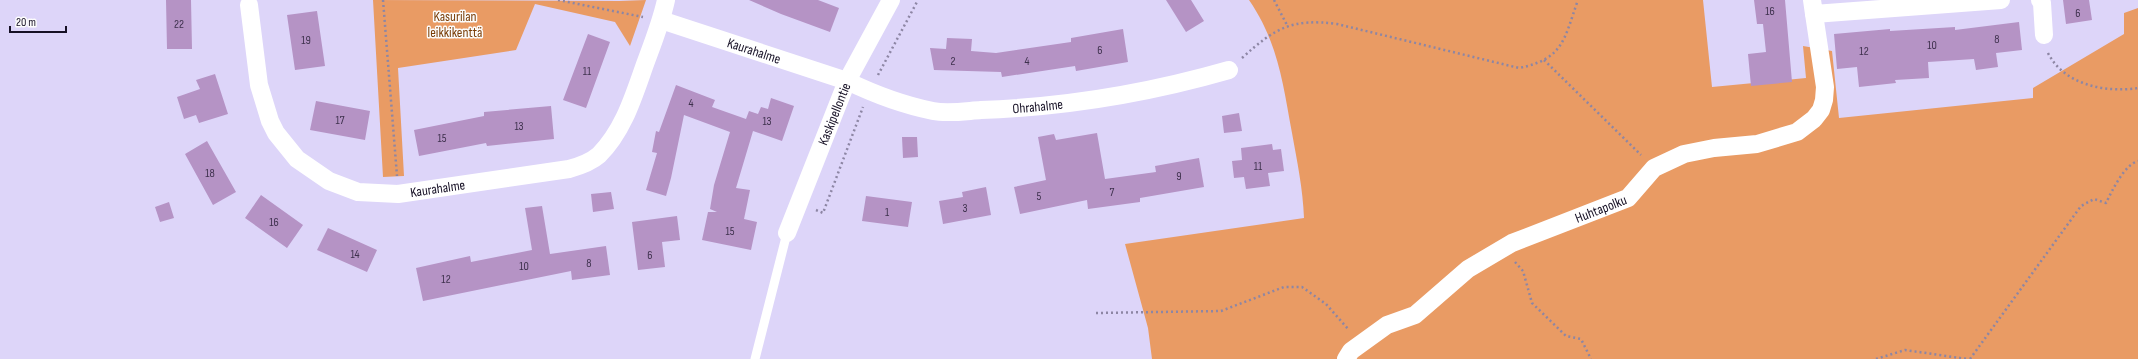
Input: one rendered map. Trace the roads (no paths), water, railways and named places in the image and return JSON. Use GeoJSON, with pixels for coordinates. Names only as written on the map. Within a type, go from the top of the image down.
{"type":"FeatureCollection","features":[{"type":"Feature","properties":{"kind":"street","name":"Kaurahalme"},"geometry":{"type":"LineString","coordinates":[[249,5],[258,85],[276,133],[298,159],[329,181],[358,192],[398,194],[569,169],[581,166],[599,155],[614,136],[627,115],[661,20],[666,0]]}},
{"type":"Feature","properties":{"kind":"street","name":"Kaskipellontie"},"geometry":{"type":"LineString","coordinates":[[787,233],[847,81],[892,0]]}},
{"type":"Feature","properties":{"kind":"street"},"geometry":{"type":"LineString","coordinates":[[1813,7],[2001,0]]}},
{"type":"Feature","properties":{"kind":"street"},"geometry":{"type":"LineString","coordinates":[[2040,0],[2042,3],[2044,35]]}},
{"type":"Feature","properties":{"kind":"street","name":"Huhtapolku"},"geometry":{"type":"LineString","coordinates":[[1346,359],[1351,351],[1387,325],[1415,315],[1468,269],[1512,243],[1628,198],[1654,168],[1684,154],[1714,148],[1757,144],[1797,132],[1814,119],[1824,100],[1825,87],[1813,7]]}},
{"type":"Feature","properties":{"kind":"street","name":"Kaurahalme"},"geometry":{"type":"LineString","coordinates":[[661,20],[847,81]]}},
{"type":"Feature","properties":{"kind":"street","name":"Ohrahalme"},"geometry":{"type":"LineString","coordinates":[[847,81],[870,91],[934,112],[1002,110],[1085,101],[1162,88],[1229,70]]}},
{"type":"Feature","properties":{"kind":"lane"},"geometry":{"type":"LineString","coordinates":[[755,359],[787,233]]}},
{"type":"Feature","properties":{"kind":"park label","name":"Kasurilan leikkikenttä"},"geometry":{"type":"Point","coordinates":[455,24]}}]}
